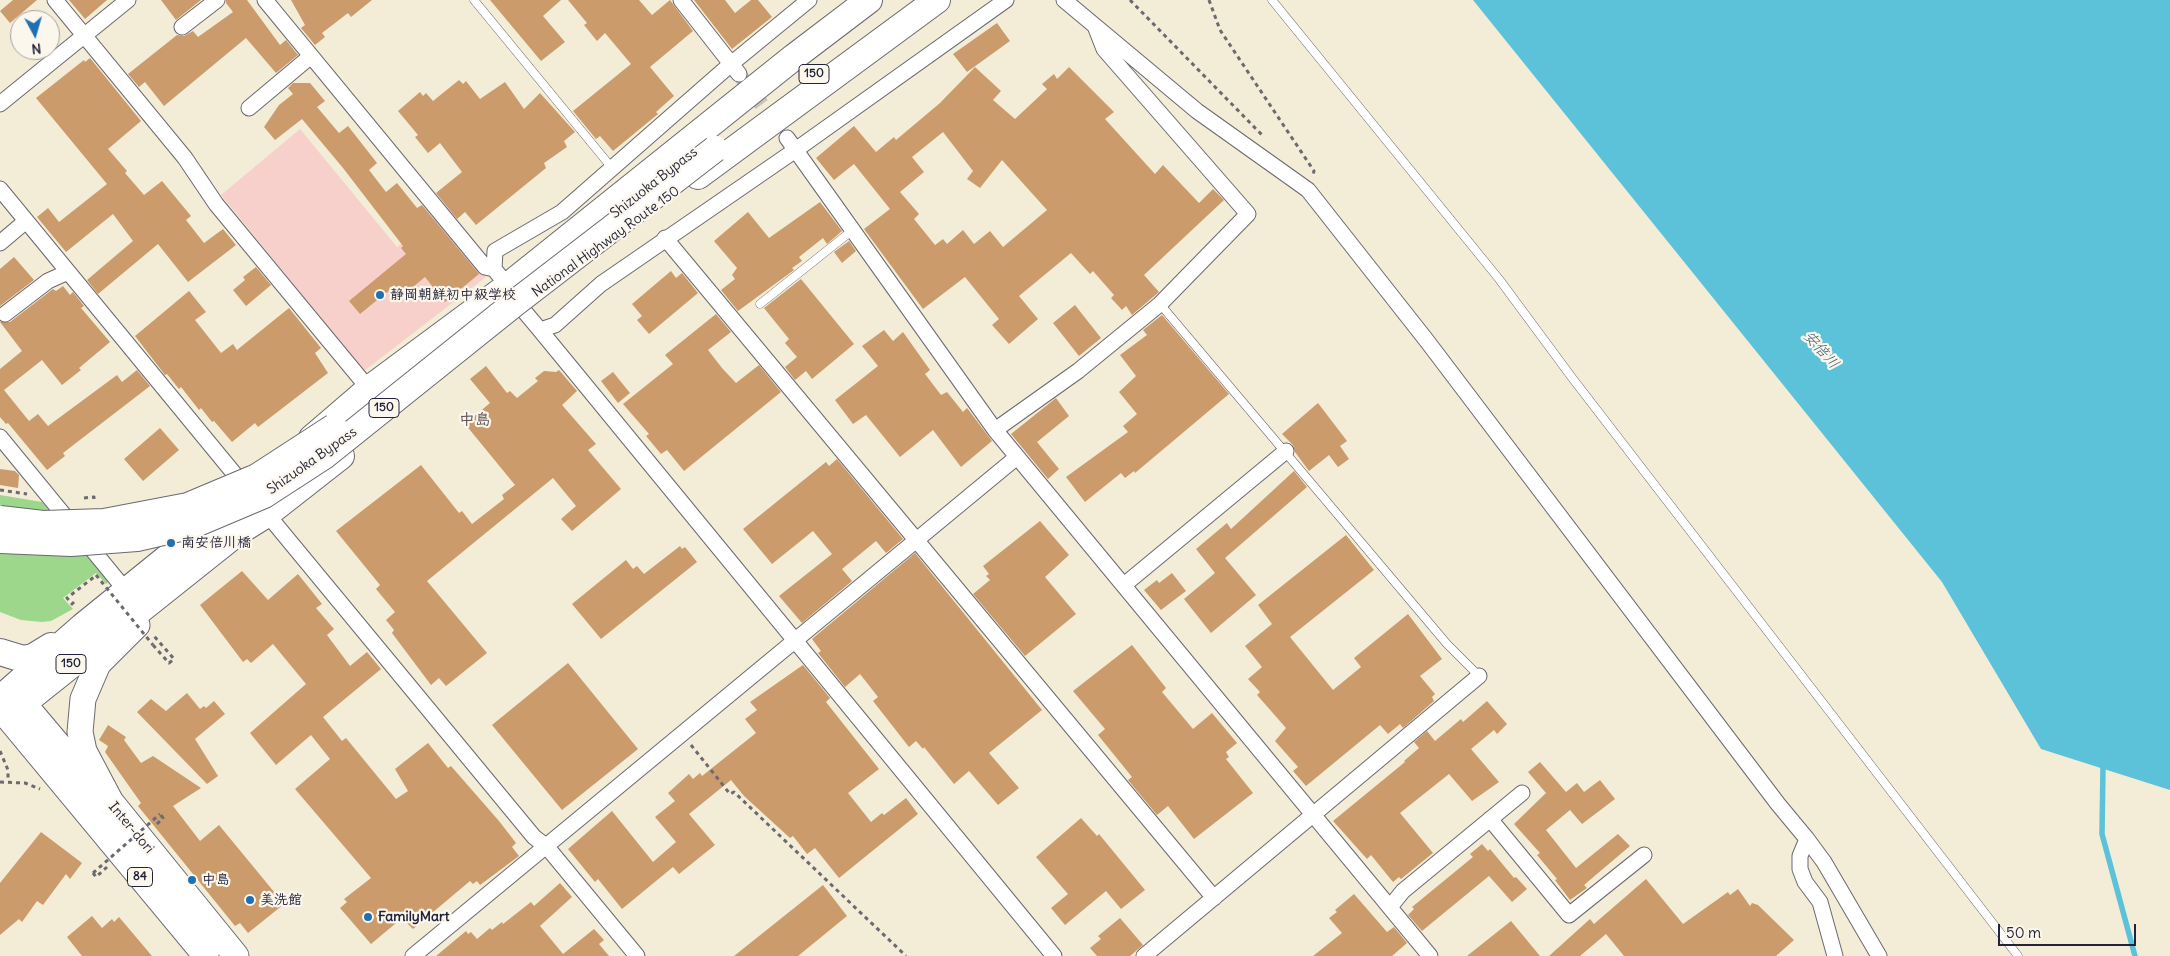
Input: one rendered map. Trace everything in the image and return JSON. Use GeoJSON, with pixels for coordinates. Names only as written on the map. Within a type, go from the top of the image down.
{"type":"FeatureCollection","features":[{"type":"Feature","properties":{"kind":"highway","name":"National Highway Route 150"},"geometry":{"type":"LineString","coordinates":[[7,698],[83,626],[127,592],[369,389],[507,287],[794,57],[870,0]]}},
{"type":"Feature","properties":{"kind":"highway","name":"150"},"geometry":{"type":"LineString","coordinates":[[712,145],[888,0]]}},
{"type":"Feature","properties":{"kind":"highway","name":"150"},"geometry":{"type":"LineString","coordinates":[[712,145],[913,0]]}},
{"type":"Feature","properties":{"kind":"highway","name":"National Highway Route 150"},"geometry":{"type":"LineString","coordinates":[[7,698],[238,532],[267,514],[332,464],[507,287],[856,61],[937,0]]}},
{"type":"Feature","properties":{"kind":"highway","name":"Shizuoka Bypass"},"geometry":{"type":"LineString","coordinates":[[0,519],[70,524],[133,518],[188,506],[257,476],[312,442],[712,145]]}},
{"type":"Feature","properties":{"kind":"highway","name":"Shizuoka Bypass"},"geometry":{"type":"LineString","coordinates":[[0,540],[71,543],[137,538],[193,525],[264,495],[324,456],[712,145]]}},
{"type":"Feature","properties":{"kind":"highway","name":"National Highway Route 150"},"geometry":{"type":"LineString","coordinates":[[0,652],[23,659],[33,657],[83,626]]}},
{"type":"Feature","properties":{"kind":"main road"},"geometry":{"type":"LineString","coordinates":[[111,802],[89,764],[80,732],[83,699],[90,680],[98,664],[118,642],[238,532]]}},
{"type":"Feature","properties":{"kind":"main road","name":"Inter-dori"},"geometry":{"type":"LineString","coordinates":[[7,698],[111,802],[236,956]]}},
{"type":"Feature","properties":{"kind":"main road","name":"Inter-dori"},"geometry":{"type":"LineString","coordinates":[[7,698],[206,956]]}},
{"type":"Feature","properties":{"kind":"street"},"geometry":{"type":"LineString","coordinates":[[55,0],[185,158],[216,204],[369,389]]}},
{"type":"Feature","properties":{"kind":"street"},"geometry":{"type":"LineString","coordinates":[[0,104],[128,0]]}},
{"type":"Feature","properties":{"kind":"street"},"geometry":{"type":"LineString","coordinates":[[182,27],[217,0]]}},
{"type":"Feature","properties":{"kind":"street"},"geometry":{"type":"LineString","coordinates":[[265,0],[485,267],[507,287],[540,330],[1054,956]]}},
{"type":"Feature","properties":{"kind":"street"},"geometry":{"type":"LineString","coordinates":[[680,0],[735,69]]}},
{"type":"Feature","properties":{"kind":"street"},"geometry":{"type":"LineString","coordinates":[[540,330],[562,321],[601,284],[792,144],[1006,0]]}},
{"type":"Feature","properties":{"kind":"street"},"geometry":{"type":"LineString","coordinates":[[1064,0],[1197,111],[1308,190],[1434,349],[1778,804],[1807,839],[1824,862],[1879,956]]}},
{"type":"Feature","properties":{"kind":"street"},"geometry":{"type":"LineString","coordinates":[[507,287],[496,251],[562,212],[612,168],[735,69],[800,3]]}},
{"type":"Feature","properties":{"kind":"street"},"geometry":{"type":"LineString","coordinates":[[995,430],[1078,371],[1160,304],[1248,214],[1104,49],[1095,24]]}},
{"type":"Feature","properties":{"kind":"street"},"geometry":{"type":"LineString","coordinates":[[250,108],[311,56]]}},
{"type":"Feature","properties":{"kind":"street"},"geometry":{"type":"LineString","coordinates":[[792,144],[995,430],[1430,956]]}},
{"type":"Feature","properties":{"kind":"street"},"geometry":{"type":"LineString","coordinates":[[0,189],[248,491]]}},
{"type":"Feature","properties":{"kind":"street"},"geometry":{"type":"LineString","coordinates":[[0,243],[26,221]]}},
{"type":"Feature","properties":{"kind":"street"},"geometry":{"type":"LineString","coordinates":[[665,238],[918,539],[1214,898]]}},
{"type":"Feature","properties":{"kind":"street"},"geometry":{"type":"LineString","coordinates":[[5,314],[48,281],[68,272]]}},
{"type":"Feature","properties":{"kind":"street"},"geometry":{"type":"LineString","coordinates":[[0,437],[127,592]]}},
{"type":"Feature","properties":{"kind":"street"},"geometry":{"type":"LineString","coordinates":[[1124,585],[1286,451]]}},
{"type":"Feature","properties":{"kind":"street"},"geometry":{"type":"LineString","coordinates":[[413,956],[430,951],[547,847],[682,733],[1017,457]]}},
{"type":"Feature","properties":{"kind":"street"},"geometry":{"type":"LineString","coordinates":[[267,514],[534,837],[547,847],[637,956]]}},
{"type":"Feature","properties":{"kind":"street"},"geometry":{"type":"LineString","coordinates":[[1144,956],[1479,676]]}},
{"type":"Feature","properties":{"kind":"street"},"geometry":{"type":"LineString","coordinates":[[1390,907],[1402,891],[1522,794]]}},
{"type":"Feature","properties":{"kind":"street"},"geometry":{"type":"LineString","coordinates":[[1490,819],[1569,915],[1644,855]]}},
{"type":"Feature","properties":{"kind":"street"},"geometry":{"type":"LineString","coordinates":[[1807,839],[1800,856],[1800,869],[1805,882],[1820,902],[1835,956]]}},
{"type":"Feature","properties":{"kind":"lane"},"geometry":{"type":"LineString","coordinates":[[474,0],[612,168]]}},
{"type":"Feature","properties":{"kind":"lane"},"geometry":{"type":"LineString","coordinates":[[1272,0],[1499,279],[1579,387],[2018,956]]}},
{"type":"Feature","properties":{"kind":"lane"},"geometry":{"type":"LineString","coordinates":[[760,304],[854,229]]}},
{"type":"Feature","properties":{"kind":"lane"},"geometry":{"type":"LineString","coordinates":[[1160,304],[1441,637],[1479,676]]}},
{"type":"Feature","properties":{"kind":"path"},"geometry":{"type":"LineString","coordinates":[[1130,0],[1270,143]]}},
{"type":"Feature","properties":{"kind":"path"},"geometry":{"type":"LineString","coordinates":[[1209,0],[1220,30],[1314,171],[1308,190]]}},
{"type":"Feature","properties":{"kind":"path"},"geometry":{"type":"LineString","coordinates":[[0,490],[50,498]]}},
{"type":"Feature","properties":{"kind":"path"},"geometry":{"type":"LineString","coordinates":[[79,598],[72,604],[68,598],[96,575],[169,664],[174,659],[155,636]]}},
{"type":"Feature","properties":{"kind":"path"},"geometry":{"type":"LineString","coordinates":[[682,733],[730,794],[734,792],[906,956]]}},
{"type":"Feature","properties":{"kind":"path"},"geometry":{"type":"LineString","coordinates":[[0,751],[8,770],[8,781]]}},
{"type":"Feature","properties":{"kind":"path"},"geometry":{"type":"LineString","coordinates":[[105,869],[96,877],[92,873],[160,814],[163,818],[154,826]]}},
{"type":"Feature","properties":{"kind":"shaded area"},"geometry":{"type":"Polygon","coordinates":[[[300,129],[397,247],[437,217],[486,277],[364,371],[221,195],[300,129]]]}},
{"type":"Feature","properties":{"kind":"green space"},"geometry":{"type":"Polygon","coordinates":[[[0,495],[42,502],[109,581],[106,584],[96,573],[63,598],[73,609],[51,621],[21,620],[0,612],[0,495]]]}},
{"type":"Feature","properties":{"kind":"water","name":"安倍川"},"geometry":{"type":"Polygon","coordinates":[[[1473,0],[2170,0],[2170,790],[2041,749],[1942,582],[1473,0]]]}},
{"type":"Feature","properties":{"kind":"building"},"geometry":{"type":"Polygon","coordinates":[[[13,0],[37,0],[25,10],[10,10],[10,23],[0,11],[13,0]]]}},
{"type":"Feature","properties":{"kind":"building"},"geometry":{"type":"Polygon","coordinates":[[[69,0],[107,0],[85,19],[69,0]]]}},
{"type":"Feature","properties":{"kind":"building"},"geometry":{"type":"Polygon","coordinates":[[[161,0],[201,0],[176,20],[161,0]]]}},
{"type":"Feature","properties":{"kind":"building"},"geometry":{"type":"Polygon","coordinates":[[[226,0],[247,0],[280,45],[286,40],[298,55],[276,73],[246,38],[164,106],[145,82],[139,87],[128,74],[177,35],[184,36],[193,31],[198,37],[233,12],[226,3],[226,0]]]}},
{"type":"Feature","properties":{"kind":"building"},"geometry":{"type":"Polygon","coordinates":[[[291,0],[372,0],[351,17],[348,13],[322,33],[325,37],[315,45],[301,28],[305,25],[291,0]]]}},
{"type":"Feature","properties":{"kind":"building"},"geometry":{"type":"Polygon","coordinates":[[[490,0],[561,0],[543,16],[565,42],[541,61],[490,0]]]}},
{"type":"Feature","properties":{"kind":"building"},"geometry":{"type":"Polygon","coordinates":[[[568,0],[639,0],[652,15],[670,0],[693,31],[650,67],[674,96],[656,112],[658,114],[613,151],[600,136],[596,139],[573,111],[631,64],[605,33],[597,41],[584,25],[587,23],[568,0]]]}},
{"type":"Feature","properties":{"kind":"building"},"geometry":{"type":"Polygon","coordinates":[[[694,0],[725,0],[735,13],[751,0],[758,0],[772,17],[732,49],[694,0]]]}},
{"type":"Feature","properties":{"kind":"building"},"geometry":{"type":"Polygon","coordinates":[[[997,23],[1010,41],[967,72],[953,54],[997,23]]]}},
{"type":"Feature","properties":{"kind":"building"},"geometry":{"type":"Polygon","coordinates":[[[90,58],[141,121],[108,149],[127,171],[125,173],[144,195],[162,181],[191,216],[186,220],[204,243],[223,229],[236,245],[188,282],[158,244],[98,294],[87,280],[133,241],[113,214],[66,252],[37,217],[48,208],[59,222],[107,184],[36,98],[84,60],[85,62],[90,58]]]}},
{"type":"Feature","properties":{"kind":"building"},"geometry":{"type":"Polygon","coordinates":[[[975,67],[1001,91],[993,100],[1015,119],[1047,89],[1042,84],[1054,74],[1057,79],[1069,67],[1114,112],[1105,119],[1155,174],[1163,165],[1199,203],[1213,189],[1224,200],[1144,275],[1159,292],[1132,315],[1126,306],[1122,310],[1111,298],[1114,295],[1093,271],[1090,274],[1071,253],[1019,296],[1038,319],[1009,344],[992,325],[999,319],[965,277],[923,309],[864,229],[890,209],[854,164],[834,180],[816,158],[854,126],[876,152],[894,137],[896,140],[940,103],[975,67]],[[943,132],[912,157],[924,172],[900,192],[919,214],[914,219],[935,245],[943,239],[947,244],[963,230],[974,244],[990,231],[1003,247],[1047,210],[1002,160],[980,188],[967,179],[973,171],[943,132]]]}},
{"type":"Feature","properties":{"kind":"building"},"geometry":{"type":"Polygon","coordinates":[[[459,80],[463,84],[466,81],[480,99],[505,82],[524,109],[540,93],[575,132],[564,141],[567,147],[544,163],[546,168],[476,225],[465,212],[457,219],[436,193],[462,172],[440,143],[428,153],[415,137],[418,135],[398,111],[420,92],[423,96],[426,93],[433,101],[459,80]]]}},
{"type":"Feature","properties":{"kind":"building"},"geometry":{"type":"Polygon","coordinates":[[[293,83],[310,83],[325,101],[317,107],[339,133],[348,126],[377,163],[369,170],[386,192],[397,183],[417,208],[422,205],[479,274],[445,302],[425,277],[396,301],[387,292],[360,314],[349,301],[406,254],[401,248],[403,246],[343,168],[302,119],[275,140],[264,127],[279,105],[293,94],[288,88],[293,83]]]}},
{"type":"Feature","properties":{"kind":"building"},"geometry":{"type":"Polygon","coordinates":[[[820,202],[842,231],[827,244],[823,238],[799,257],[802,261],[792,268],[794,270],[738,311],[721,290],[735,279],[732,275],[737,268],[714,241],[748,212],[769,238],[820,202]]]}},
{"type":"Feature","properties":{"kind":"building"},"geometry":{"type":"Polygon","coordinates":[[[849,241],[856,251],[842,263],[834,252],[849,241]]]}},
{"type":"Feature","properties":{"kind":"building"},"geometry":{"type":"Polygon","coordinates":[[[14,257],[34,280],[0,306],[0,269],[14,257]]]}},
{"type":"Feature","properties":{"kind":"building"},"geometry":{"type":"Polygon","coordinates":[[[256,267],[271,285],[246,306],[233,290],[245,280],[243,277],[256,267]]]}},
{"type":"Feature","properties":{"kind":"building"},"geometry":{"type":"Polygon","coordinates":[[[671,271],[676,278],[682,273],[698,293],[649,334],[637,320],[642,316],[632,304],[671,271]]]}},
{"type":"Feature","properties":{"kind":"building"},"geometry":{"type":"Polygon","coordinates":[[[801,279],[854,344],[812,379],[806,371],[795,380],[785,367],[797,357],[785,343],[789,339],[764,308],[801,279]]]}},
{"type":"Feature","properties":{"kind":"building"},"geometry":{"type":"Polygon","coordinates":[[[63,286],[70,295],[73,292],[84,306],[81,308],[110,342],[79,368],[81,370],[62,385],[42,360],[4,390],[29,421],[38,414],[48,426],[117,375],[122,382],[137,370],[150,386],[63,453],[65,456],[47,470],[8,423],[6,424],[0,417],[0,369],[22,351],[0,322],[10,322],[53,289],[56,291],[63,286]]]}},
{"type":"Feature","properties":{"kind":"building"},"geometry":{"type":"Polygon","coordinates":[[[189,291],[206,312],[195,320],[221,353],[233,344],[237,350],[289,308],[321,348],[315,353],[328,373],[258,427],[255,423],[232,442],[201,408],[199,410],[181,387],[179,389],[167,374],[165,375],[135,336],[189,291]]]}},
{"type":"Feature","properties":{"kind":"building"},"geometry":{"type":"Polygon","coordinates":[[[1075,305],[1101,338],[1079,356],[1053,323],[1075,305]]]}},
{"type":"Feature","properties":{"kind":"building"},"geometry":{"type":"Polygon","coordinates":[[[716,314],[731,332],[708,350],[722,368],[736,383],[759,365],[781,392],[684,471],[667,450],[661,454],[646,436],[649,434],[623,404],[673,364],[665,355],[716,314]]]}},
{"type":"Feature","properties":{"kind":"building"},"geometry":{"type":"Polygon","coordinates":[[[1162,315],[1229,394],[1135,473],[1134,471],[1125,478],[1121,473],[1085,502],[1066,477],[1128,432],[1123,426],[1137,414],[1119,392],[1136,376],[1120,355],[1147,335],[1143,330],[1162,315]]]}},
{"type":"Feature","properties":{"kind":"building"},"geometry":{"type":"Polygon","coordinates":[[[884,330],[893,341],[903,332],[930,370],[925,374],[941,395],[947,392],[963,412],[967,408],[992,441],[961,467],[933,430],[900,457],[866,415],[853,424],[835,400],[878,366],[862,346],[884,330]]]}},
{"type":"Feature","properties":{"kind":"building"},"geometry":{"type":"Polygon","coordinates":[[[486,366],[507,393],[510,391],[517,398],[538,381],[535,378],[544,371],[556,372],[559,370],[577,391],[562,405],[596,444],[588,450],[621,489],[572,531],[561,519],[576,506],[553,478],[427,581],[487,653],[446,686],[439,678],[431,685],[392,633],[394,630],[386,620],[395,612],[376,589],[380,585],[336,531],[421,465],[459,513],[462,511],[472,524],[504,499],[502,495],[515,485],[465,424],[490,403],[470,379],[486,366]]]}},
{"type":"Feature","properties":{"kind":"building"},"geometry":{"type":"Polygon","coordinates":[[[613,372],[630,393],[618,403],[601,381],[613,372]]]}},
{"type":"Feature","properties":{"kind":"building"},"geometry":{"type":"Polygon","coordinates":[[[1056,398],[1069,416],[1037,442],[1059,469],[1048,479],[1011,434],[1056,398]]]}},
{"type":"Feature","properties":{"kind":"building"},"geometry":{"type":"Polygon","coordinates":[[[1318,403],[1347,441],[1340,446],[1349,459],[1338,467],[1329,455],[1309,471],[1295,452],[1293,445],[1282,434],[1318,403]]]}},
{"type":"Feature","properties":{"kind":"building"},"geometry":{"type":"Polygon","coordinates":[[[160,428],[179,450],[143,481],[124,459],[160,428]]]}},
{"type":"Feature","properties":{"kind":"building"},"geometry":{"type":"Polygon","coordinates":[[[837,459],[903,539],[886,553],[876,541],[842,569],[852,581],[802,623],[779,596],[832,554],[813,531],[772,564],[743,529],[826,462],[829,466],[837,459]]]}},
{"type":"Feature","properties":{"kind":"building"},"geometry":{"type":"Polygon","coordinates":[[[0,469],[15,471],[19,475],[18,488],[0,485],[0,469]]]}},
{"type":"Feature","properties":{"kind":"building"},"geometry":{"type":"Polygon","coordinates":[[[1294,471],[1307,487],[1225,558],[1256,595],[1211,633],[1184,599],[1215,573],[1196,549],[1227,523],[1231,529],[1294,471]]]}},
{"type":"Feature","properties":{"kind":"building"},"geometry":{"type":"Polygon","coordinates":[[[1040,521],[1069,555],[1045,577],[1076,614],[1025,656],[973,594],[990,580],[986,576],[989,574],[983,566],[1040,521]]]}},
{"type":"Feature","properties":{"kind":"building"},"geometry":{"type":"Polygon","coordinates":[[[1346,535],[1374,570],[1290,637],[1333,690],[1361,667],[1354,658],[1408,614],[1442,659],[1420,676],[1435,694],[1432,697],[1434,701],[1403,728],[1400,724],[1388,734],[1380,725],[1306,786],[1293,771],[1298,767],[1275,741],[1286,728],[1257,695],[1260,692],[1248,679],[1262,667],[1245,646],[1272,624],[1258,605],[1346,535]]]}},
{"type":"Feature","properties":{"kind":"building"},"geometry":{"type":"Polygon","coordinates":[[[680,546],[682,549],[685,547],[697,562],[601,639],[572,604],[626,560],[633,569],[637,566],[644,574],[680,546]]]}},
{"type":"Feature","properties":{"kind":"building"},"geometry":{"type":"Polygon","coordinates":[[[915,553],[1042,710],[989,753],[1019,788],[998,805],[969,771],[954,784],[924,747],[923,749],[916,741],[909,747],[873,701],[878,697],[860,674],[845,687],[818,653],[821,651],[812,639],[915,553]]]}},
{"type":"Feature","properties":{"kind":"building"},"geometry":{"type":"Polygon","coordinates":[[[242,571],[268,600],[298,574],[322,604],[316,608],[334,629],[327,635],[350,666],[367,652],[381,669],[323,717],[342,741],[346,738],[396,799],[408,791],[395,769],[428,743],[448,768],[451,766],[499,821],[516,843],[512,847],[519,856],[480,885],[477,881],[473,884],[470,881],[413,929],[402,918],[371,944],[340,908],[347,902],[344,899],[371,878],[295,789],[330,759],[311,735],[276,765],[250,733],[306,684],[273,644],[251,663],[247,659],[243,662],[200,605],[242,571]]]}},
{"type":"Feature","properties":{"kind":"building"},"geometry":{"type":"Polygon","coordinates":[[[1172,573],[1186,591],[1161,610],[1144,590],[1157,580],[1159,583],[1172,573]]]}},
{"type":"Feature","properties":{"kind":"building"},"geometry":{"type":"Polygon","coordinates":[[[1132,645],[1166,688],[1162,692],[1193,729],[1212,713],[1237,743],[1226,752],[1229,757],[1226,759],[1253,793],[1194,839],[1168,806],[1157,815],[1128,780],[1132,777],[1098,735],[1105,729],[1073,691],[1132,645]]]}},
{"type":"Feature","properties":{"kind":"building"},"geometry":{"type":"Polygon","coordinates":[[[568,663],[638,749],[562,810],[492,725],[568,663]]]}},
{"type":"Feature","properties":{"kind":"building"},"geometry":{"type":"Polygon","coordinates":[[[803,665],[830,698],[826,702],[879,769],[848,793],[871,822],[882,813],[884,815],[906,798],[918,814],[839,878],[815,848],[807,854],[793,836],[790,838],[744,796],[731,780],[689,814],[715,845],[679,874],[673,867],[622,909],[598,879],[595,882],[568,849],[612,811],[653,862],[676,842],[655,817],[675,801],[668,793],[689,774],[693,779],[700,773],[702,776],[756,733],[745,719],[757,710],[750,702],[803,665]]]}},
{"type":"Feature","properties":{"kind":"building"},"geometry":{"type":"Polygon","coordinates":[[[187,693],[200,709],[204,706],[206,708],[214,701],[225,714],[195,739],[218,776],[207,784],[137,712],[151,699],[166,711],[187,693]]]}},
{"type":"Feature","properties":{"kind":"building"},"geometry":{"type":"Polygon","coordinates":[[[1487,701],[1507,724],[1497,734],[1494,730],[1471,749],[1499,782],[1472,801],[1449,774],[1400,813],[1433,853],[1401,879],[1399,877],[1393,882],[1371,855],[1367,859],[1333,821],[1405,762],[1419,748],[1414,742],[1427,731],[1435,741],[1461,719],[1463,722],[1487,701]]]}},
{"type":"Feature","properties":{"kind":"building"},"geometry":{"type":"Polygon","coordinates":[[[108,725],[126,737],[124,740],[141,763],[153,756],[201,788],[173,806],[200,841],[219,825],[284,904],[248,933],[240,923],[235,926],[138,806],[141,803],[105,752],[108,746],[99,740],[108,725]]]}},
{"type":"Feature","properties":{"kind":"building"},"geometry":{"type":"Polygon","coordinates":[[[1540,762],[1566,792],[1577,783],[1584,792],[1600,780],[1615,799],[1582,824],[1570,810],[1546,830],[1576,868],[1618,834],[1630,846],[1584,885],[1587,888],[1570,900],[1555,880],[1557,879],[1537,855],[1540,853],[1514,824],[1546,793],[1528,772],[1540,762]]]}},
{"type":"Feature","properties":{"kind":"building"},"geometry":{"type":"Polygon","coordinates":[[[1081,818],[1097,836],[1099,834],[1145,890],[1121,909],[1106,891],[1065,925],[1051,908],[1068,894],[1036,857],[1081,818]]]}},
{"type":"Feature","properties":{"kind":"building"},"geometry":{"type":"Polygon","coordinates":[[[41,832],[82,863],[70,879],[66,874],[43,905],[37,901],[22,922],[19,919],[0,935],[0,883],[41,832]]]}},
{"type":"Feature","properties":{"kind":"building"},"geometry":{"type":"Polygon","coordinates":[[[1482,844],[1488,851],[1490,849],[1514,878],[1516,877],[1527,889],[1512,902],[1489,876],[1422,931],[1408,915],[1414,909],[1412,907],[1473,857],[1470,854],[1482,844]]]}},
{"type":"Feature","properties":{"kind":"building"},"geometry":{"type":"Polygon","coordinates":[[[1646,879],[1683,924],[1728,892],[1730,895],[1738,889],[1750,906],[1752,903],[1758,905],[1794,940],[1776,956],[1624,956],[1606,934],[1580,956],[1549,956],[1590,919],[1594,924],[1646,879]]]}},
{"type":"Feature","properties":{"kind":"building"},"geometry":{"type":"Polygon","coordinates":[[[560,883],[572,897],[540,926],[563,954],[594,929],[604,940],[599,944],[609,956],[436,956],[466,931],[468,934],[471,932],[477,939],[490,928],[492,930],[502,922],[503,924],[531,902],[534,906],[560,883]]]}},
{"type":"Feature","properties":{"kind":"building"},"geometry":{"type":"Polygon","coordinates":[[[823,885],[847,916],[798,956],[734,956],[823,885]]]}},
{"type":"Feature","properties":{"kind":"building"},"geometry":{"type":"Polygon","coordinates":[[[1354,894],[1387,932],[1394,927],[1407,943],[1392,956],[1313,956],[1342,933],[1329,918],[1337,912],[1335,910],[1354,894]]]}},
{"type":"Feature","properties":{"kind":"building"},"geometry":{"type":"Polygon","coordinates":[[[92,916],[102,928],[112,919],[114,922],[119,917],[152,956],[82,956],[67,937],[92,916]]]}},
{"type":"Feature","properties":{"kind":"building"},"geometry":{"type":"Polygon","coordinates":[[[1120,918],[1143,945],[1130,956],[1097,956],[1090,948],[1101,939],[1098,936],[1120,918]]]}},
{"type":"Feature","properties":{"kind":"building"},"geometry":{"type":"Polygon","coordinates":[[[1511,921],[1540,956],[1467,956],[1511,921]]]}},
{"type":"Feature","properties":{"kind":"waterway"},"geometry":{"type":"LineString","coordinates":[[2098,762],[2103,767],[2102,834],[2135,956]]}},
{"type":"Feature","properties":{"kind":"tunnel"},"geometry":{"type":"LineString","coordinates":[[739,74],[777,125]]}},
{"type":"Feature","properties":{"kind":"place","name":"静岡朝鮮初中級学校"},"geometry":{"type":"Point","coordinates":[380,295]}},
{"type":"Feature","properties":{"kind":"place","name":"南安倍川橋"},"geometry":{"type":"Point","coordinates":[171,543]}},
{"type":"Feature","properties":{"kind":"place","name":"中島"},"geometry":{"type":"Point","coordinates":[192,880]}},
{"type":"Feature","properties":{"kind":"place","name":"美洗館"},"geometry":{"type":"Point","coordinates":[250,900]}},
{"type":"Feature","properties":{"kind":"place","name":"FamilyMart"},"geometry":{"type":"Point","coordinates":[368,917]}},
{"type":"Feature","properties":{"kind":"district","name":"中島"},"geometry":{"type":"Point","coordinates":[475,420]}}]}
